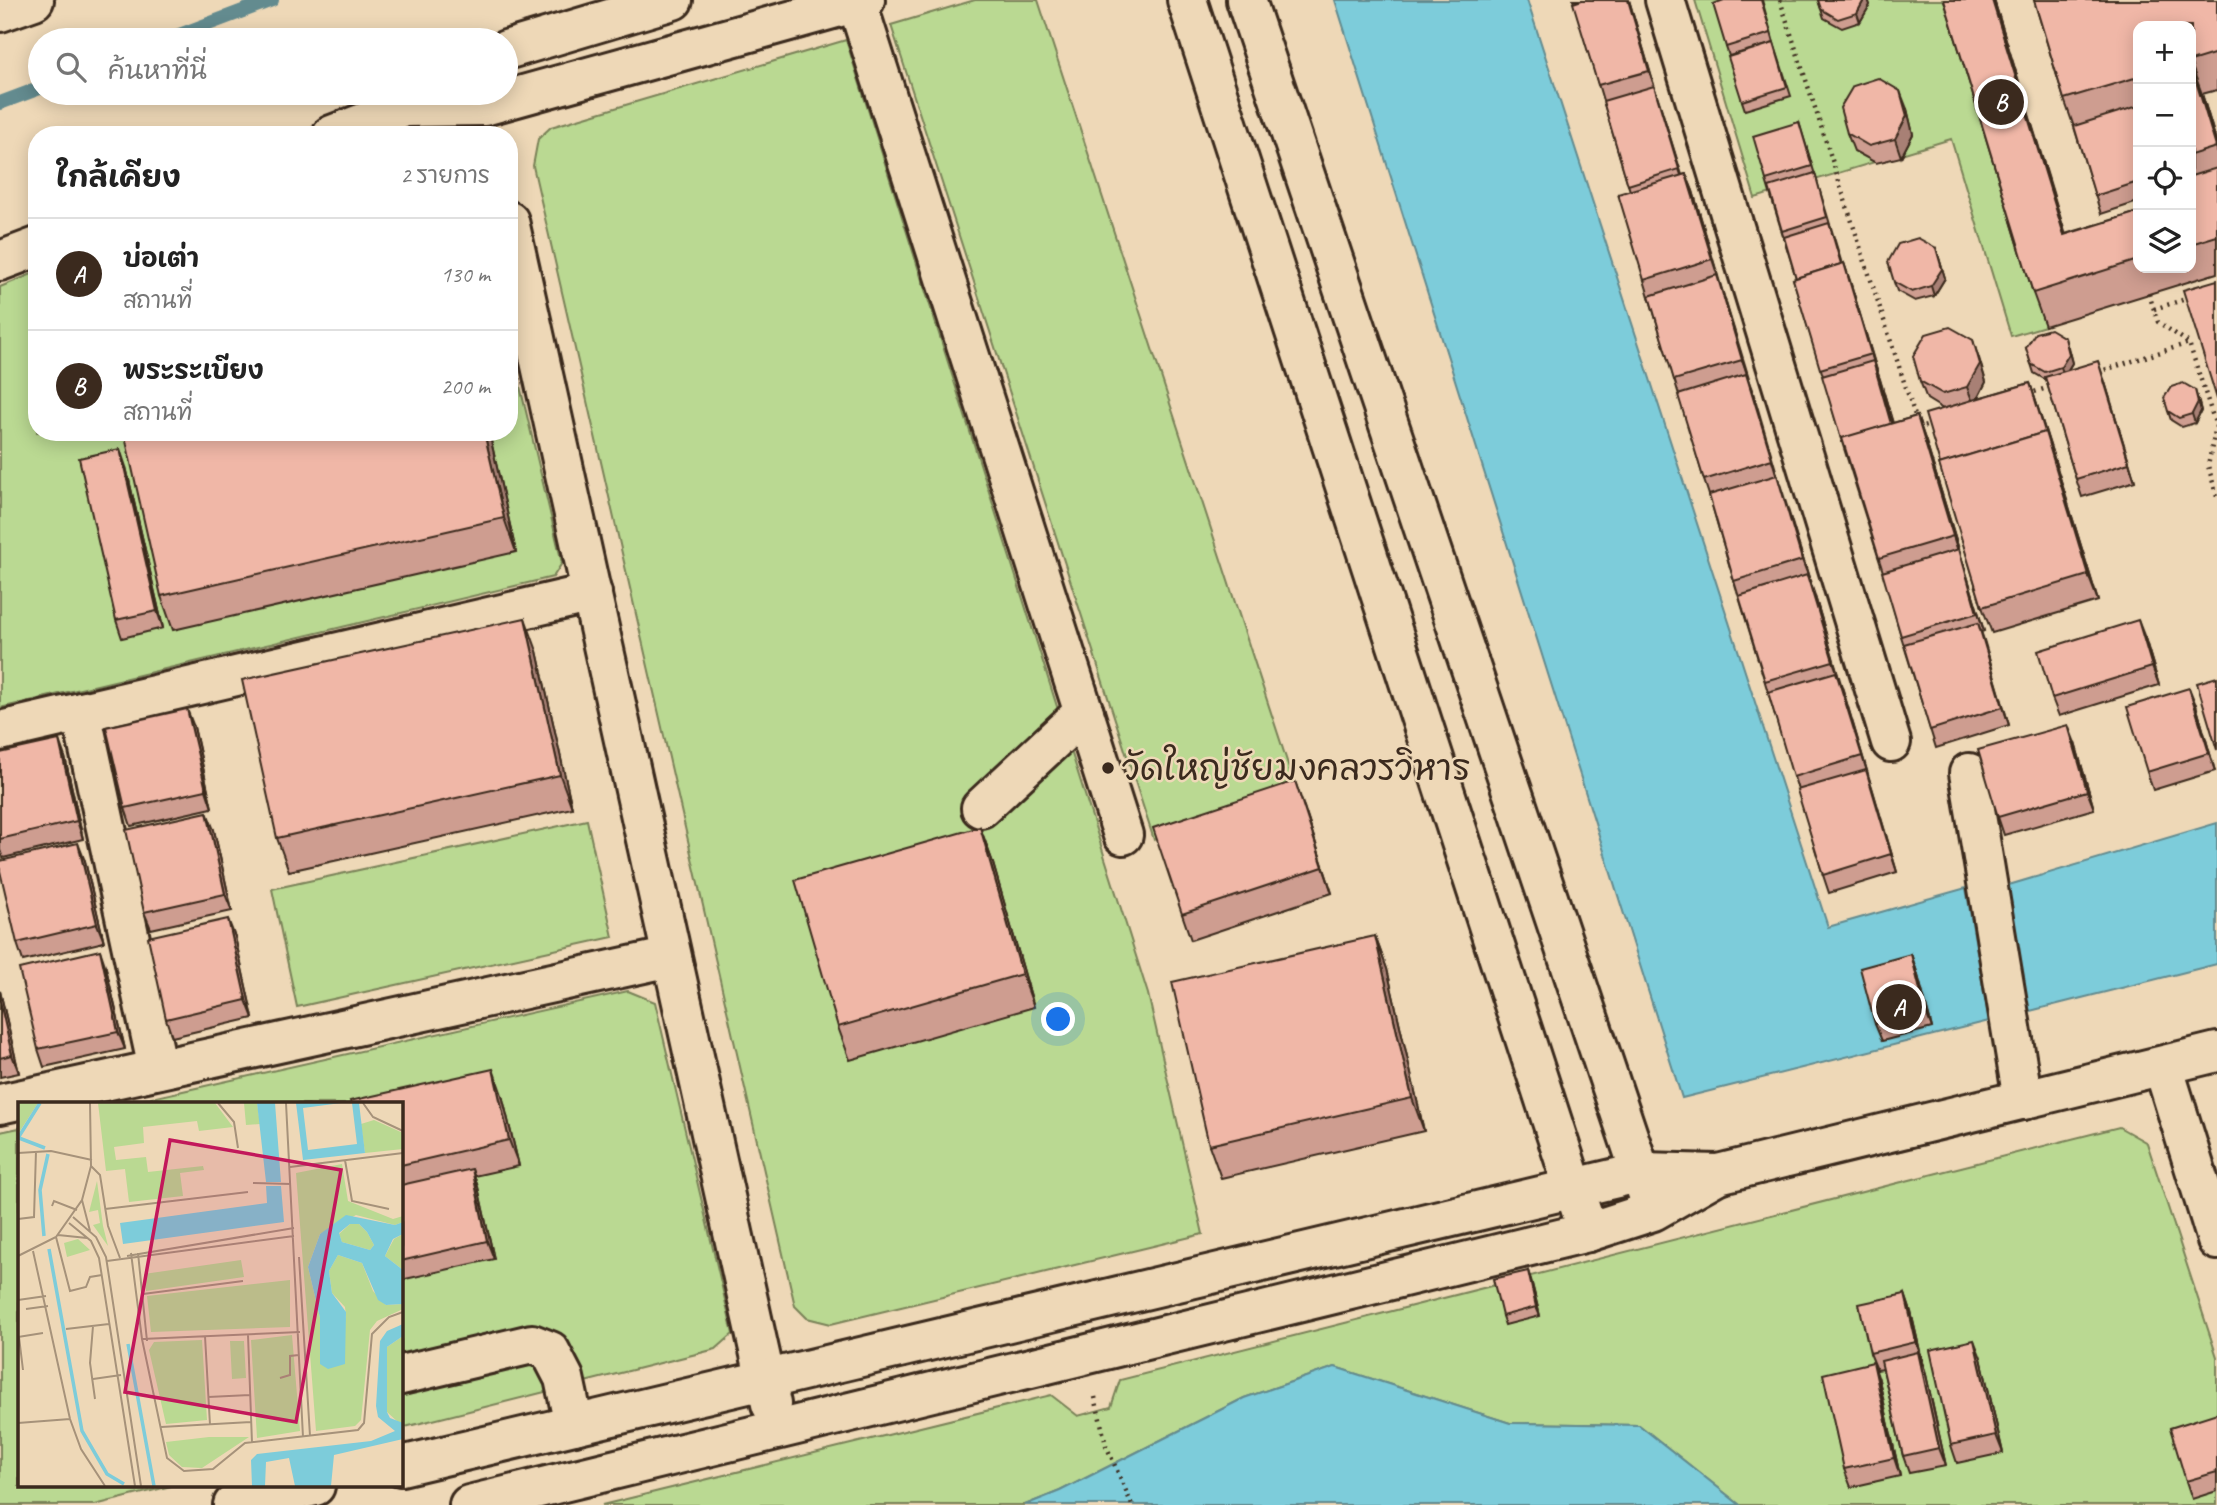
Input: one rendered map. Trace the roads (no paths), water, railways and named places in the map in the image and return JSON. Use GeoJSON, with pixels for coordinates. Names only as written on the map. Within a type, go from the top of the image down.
{"type":"FeatureCollection","features":[{"type":"Feature","properties":{"kind":"street"},"geometry":{"type":"LineString","coordinates":[[0,12],[34,0]]}},
{"type":"Feature","properties":{"kind":"street"},"geometry":{"type":"LineString","coordinates":[[518,46],[673,0]]}},
{"type":"Feature","properties":{"kind":"street"},"geometry":{"type":"LineString","coordinates":[[1187,0],[1588,1232]]}},
{"type":"Feature","properties":{"kind":"street"},"geometry":{"type":"LineString","coordinates":[[1246,0],[1653,1211]]}},
{"type":"Feature","properties":{"kind":"street"},"geometry":{"type":"LineString","coordinates":[[1665,0],[1891,742]]}},
{"type":"Feature","properties":{"kind":"street"},"geometry":{"type":"LineString","coordinates":[[518,101],[861,1],[1123,835]]}},
{"type":"Feature","properties":{"kind":"street"},"geometry":{"type":"LineString","coordinates":[[353,126],[403,105]]}},
{"type":"Feature","properties":{"kind":"street"},"geometry":{"type":"LineString","coordinates":[[447,105],[485,111],[506,105]]}},
{"type":"Feature","properties":{"kind":"street"},"geometry":{"type":"LineString","coordinates":[[0,261],[28,250]]}},
{"type":"Feature","properties":{"kind":"street"},"geometry":{"type":"LineString","coordinates":[[518,261],[776,1430]]}},
{"type":"Feature","properties":{"kind":"street"},"geometry":{"type":"LineString","coordinates":[[0,731],[592,593]]}},
{"type":"Feature","properties":{"kind":"street"},"geometry":{"type":"LineString","coordinates":[[81,712],[158,1069]]}},
{"type":"Feature","properties":{"kind":"street"},"geometry":{"type":"LineString","coordinates":[[981,808],[1084,712]]}},
{"type":"Feature","properties":{"kind":"street"},"geometry":{"type":"LineString","coordinates":[[1969,773],[2023,1100]]}},
{"type":"Feature","properties":{"kind":"street"},"geometry":{"type":"LineString","coordinates":[[0,1104],[671,957]]}},
{"type":"Feature","properties":{"kind":"street"},"geometry":{"type":"LineString","coordinates":[[402,1465],[1642,1172],[1718,1174],[2217,1052]]}},
{"type":"Feature","properties":{"kind":"street"},"geometry":{"type":"LineString","coordinates":[[2163,1066],[2217,1240]]}},
{"type":"Feature","properties":{"kind":"street"},"geometry":{"type":"LineString","coordinates":[[469,1505],[1588,1232],[1653,1211],[1718,1174]]}},
{"type":"Feature","properties":{"kind":"street"},"geometry":{"type":"LineString","coordinates":[[1073,1307],[1086,1355]]}},
{"type":"Feature","properties":{"kind":"street"},"geometry":{"type":"LineString","coordinates":[[402,1375],[532,1344],[551,1351],[564,1378],[574,1425]]}},
{"type":"Feature","properties":{"kind":"street"},"geometry":{"type":"LineString","coordinates":[[233,1505],[306,1488]]}},
{"type":"Feature","properties":{"kind":"water"},"geometry":{"type":"Polygon","coordinates":[[[1335,0],[1527,0],[1828,927],[1966,888],[1989,1021],[1682,1098],[1335,0]]]}},
{"type":"Feature","properties":{"kind":"water"},"geometry":{"type":"Polygon","coordinates":[[[2217,823],[2217,964],[2026,1012],[2002,887],[2217,823]]]}},
{"type":"Feature","properties":{"kind":"water"},"geometry":{"type":"Polygon","coordinates":[[[1335,1367],[1510,1423],[1639,1425],[1740,1505],[1025,1505],[1060,1491],[1244,1398],[1335,1367]]]}},
{"type":"Feature","properties":{"kind":"waterway"},"geometry":{"type":"LineString","coordinates":[[198,28],[272,0]]}},
{"type":"Feature","properties":{"kind":"waterway"},"geometry":{"type":"LineString","coordinates":[[0,103],[28,92]]}},
{"type":"Feature","properties":{"kind":"place","name":"พระระเบียง"},"geometry":{"type":"Point","coordinates":[2001,102]}},
{"type":"Feature","properties":{"kind":"place","name":"วัดใหญ่ชัยมงคลวรวิหาร"},"geometry":{"type":"Point","coordinates":[1108,768]}},
{"type":"Feature","properties":{"kind":"place","name":"บ่อเต่า"},"geometry":{"type":"Point","coordinates":[1899,1007]}}]}
